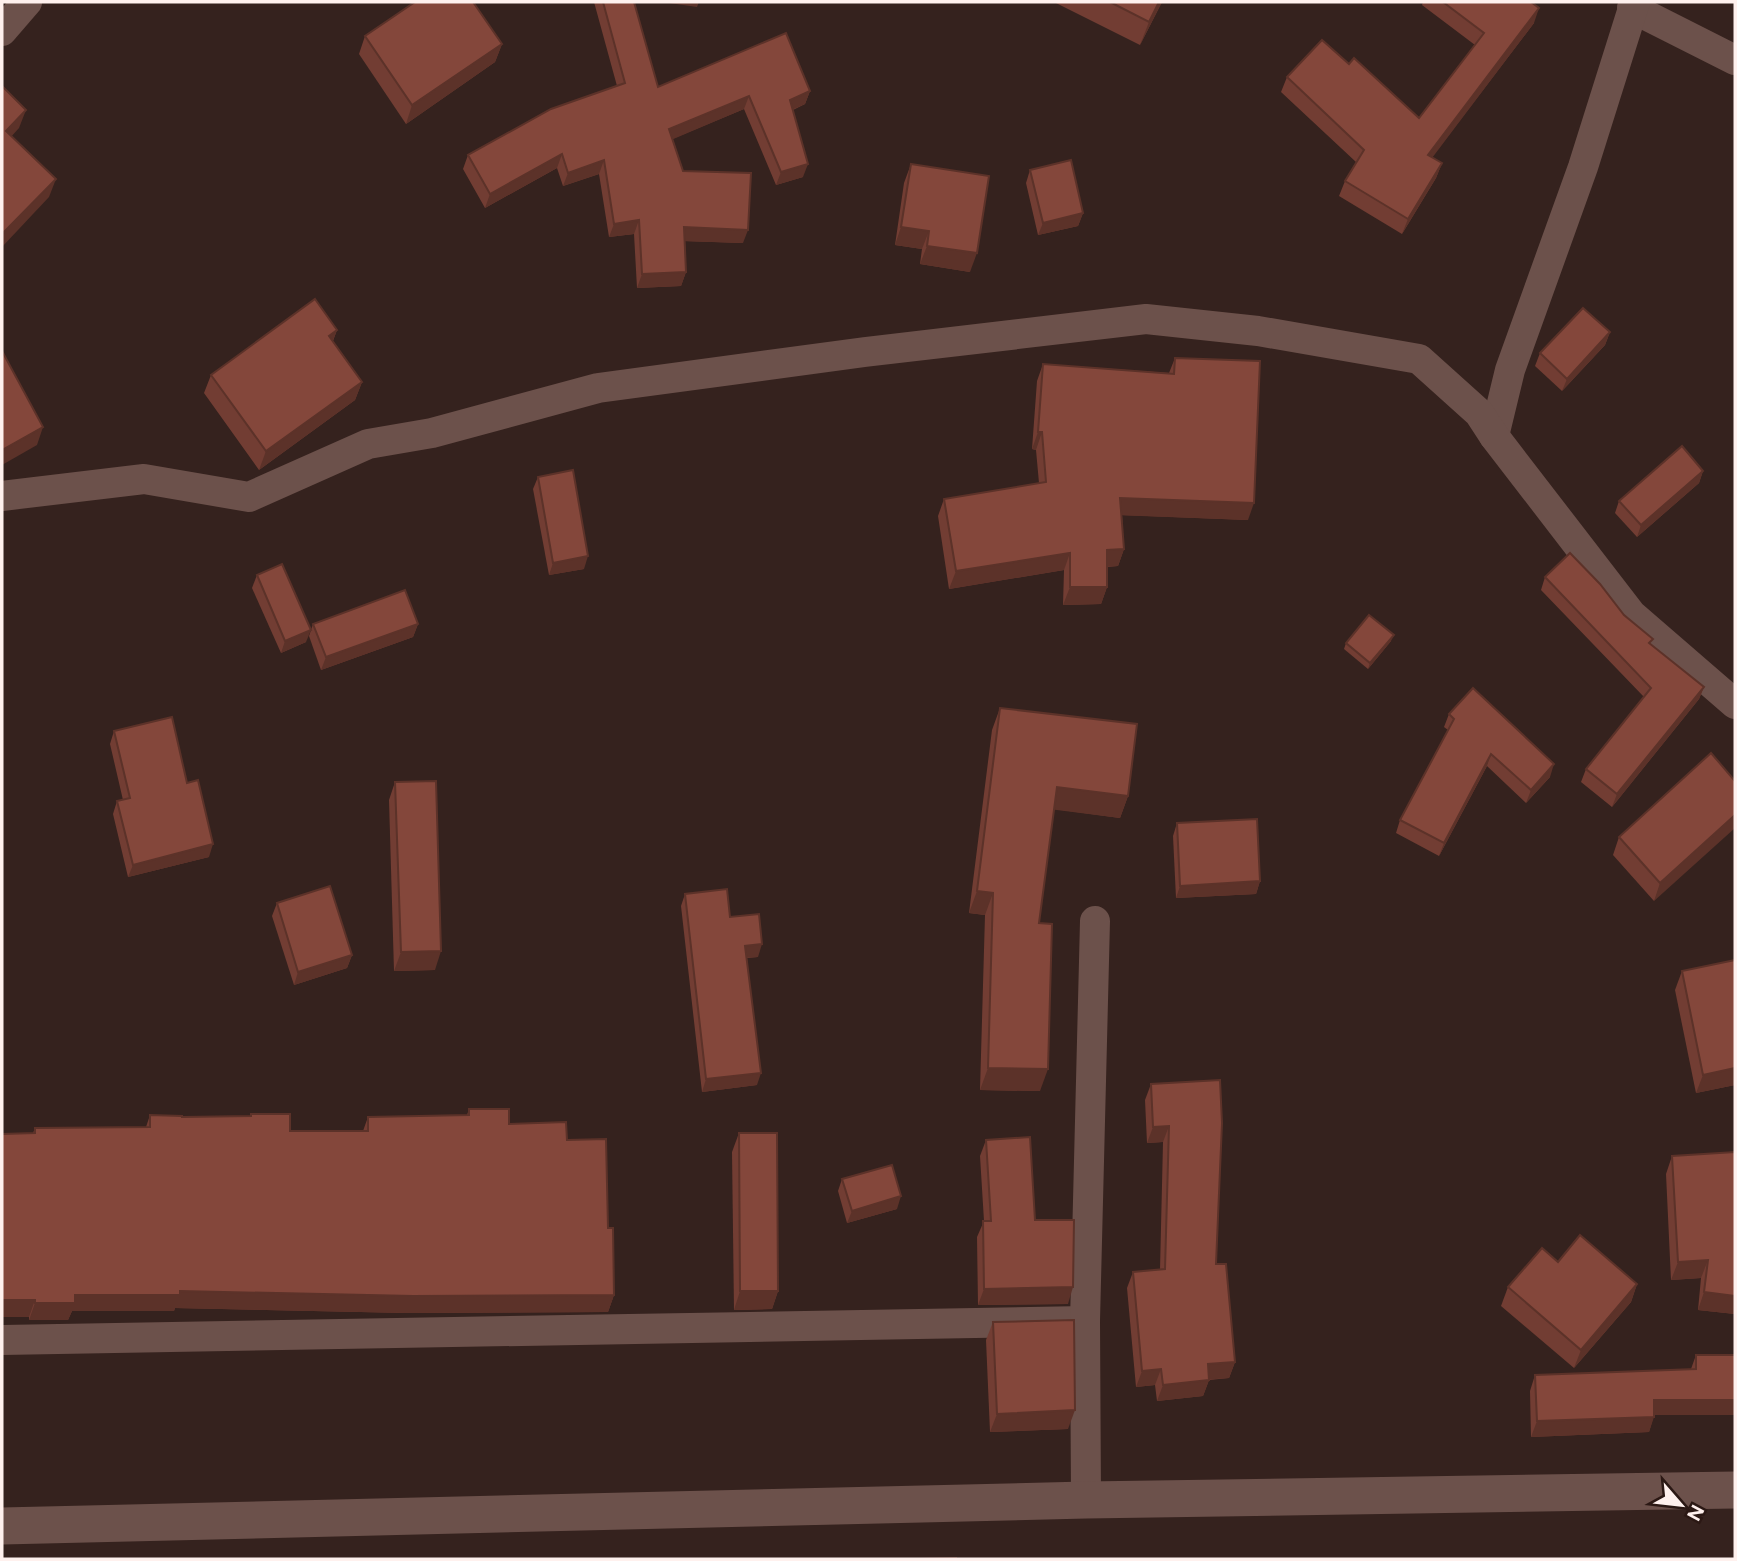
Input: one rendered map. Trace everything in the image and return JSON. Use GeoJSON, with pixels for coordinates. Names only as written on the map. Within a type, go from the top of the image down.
{"type":"FeatureCollection","features":[{"type":"Feature","properties":{"kind":"street"},"geometry":{"type":"LineString","coordinates":[[2,31],[27,2]]}},
{"type":"Feature","properties":{"kind":"street"},"geometry":{"type":"LineString","coordinates":[[1494,436],[1510,370],[1583,167],[1633,5],[1735,60]]}},
{"type":"Feature","properties":{"kind":"street"},"geometry":{"type":"LineString","coordinates":[[2,496],[144,479],[249,497],[368,444],[432,433],[598,388],[865,352],[1146,319],[1258,331],[1419,359],[1479,413],[1631,614],[1735,704]]}},
{"type":"Feature","properties":{"kind":"street"},"geometry":{"type":"LineString","coordinates":[[1086,1500],[1085,1321],[1095,921]]}},
{"type":"Feature","properties":{"kind":"street"},"geometry":{"type":"LineString","coordinates":[[2,1340],[1085,1321]]}},
{"type":"Feature","properties":{"kind":"street"},"geometry":{"type":"LineString","coordinates":[[2,1526],[1086,1500],[1735,1490]]}},
{"type":"Feature","properties":{"kind":"building"},"geometry":{"type":"Polygon","coordinates":[[[415,2],[473,2],[502,44],[412,105],[365,36],[415,2]]]}},
{"type":"Feature","properties":{"kind":"building"},"geometry":{"type":"Polygon","coordinates":[[[603,2],[634,2],[658,87],[786,33],[810,91],[790,100],[808,164],[781,172],[749,96],[669,129],[683,171],[751,173],[748,230],[684,227],[686,272],[642,274],[639,220],[614,224],[604,160],[568,173],[562,154],[490,194],[468,155],[551,109],[625,83],[603,2]]]}},
{"type":"Feature","properties":{"kind":"building"},"geometry":{"type":"Polygon","coordinates":[[[1110,2],[1159,2],[1149,22],[1110,2]]]}},
{"type":"Feature","properties":{"kind":"building"},"geometry":{"type":"Polygon","coordinates":[[[1443,2],[1531,2],[1539,8],[1428,155],[1442,163],[1408,219],[1345,181],[1364,150],[1287,77],[1322,40],[1349,64],[1354,58],[1419,118],[1484,33],[1443,2]]]}},
{"type":"Feature","properties":{"kind":"building"},"geometry":{"type":"Polygon","coordinates":[[[2,86],[26,110],[6,131],[56,179],[2,234],[2,86]]]}},
{"type":"Feature","properties":{"kind":"building"},"geometry":{"type":"Polygon","coordinates":[[[1071,160],[1083,213],[1043,223],[1030,170],[1071,160]]]}},
{"type":"Feature","properties":{"kind":"building"},"geometry":{"type":"Polygon","coordinates":[[[911,164],[989,176],[977,253],[927,246],[929,231],[901,227],[911,164]]]}},
{"type":"Feature","properties":{"kind":"building"},"geometry":{"type":"Polygon","coordinates":[[[315,299],[337,330],[329,336],[362,382],[266,451],[211,375],[315,299]]]}},
{"type":"Feature","properties":{"kind":"building"},"geometry":{"type":"Polygon","coordinates":[[[1583,308],[1610,332],[1567,379],[1540,353],[1583,308]]]}},
{"type":"Feature","properties":{"kind":"building"},"geometry":{"type":"Polygon","coordinates":[[[2,351],[43,427],[2,450],[2,351]]]}},
{"type":"Feature","properties":{"kind":"building"},"geometry":{"type":"Polygon","coordinates":[[[1175,358],[1260,361],[1254,503],[1120,498],[1124,549],[1107,550],[1107,587],[1070,587],[1070,553],[956,571],[944,499],[1046,482],[1042,432],[1038,432],[1043,364],[1174,374],[1175,358]]]}},
{"type":"Feature","properties":{"kind":"building"},"geometry":{"type":"Polygon","coordinates":[[[1682,446],[1703,471],[1641,525],[1619,501],[1682,446]]]}},
{"type":"Feature","properties":{"kind":"building"},"geometry":{"type":"Polygon","coordinates":[[[573,470],[588,556],[553,563],[538,477],[573,470]]]}},
{"type":"Feature","properties":{"kind":"building"},"geometry":{"type":"Polygon","coordinates":[[[1570,553],[1600,584],[1624,615],[1653,639],[1649,643],[1704,687],[1617,794],[1586,769],[1651,688],[1545,577],[1570,553]]]}},
{"type":"Feature","properties":{"kind":"building"},"geometry":{"type":"Polygon","coordinates":[[[282,564],[311,630],[285,641],[257,575],[282,564]]]}},
{"type":"Feature","properties":{"kind":"building"},"geometry":{"type":"Polygon","coordinates":[[[405,590],[418,624],[326,657],[313,624],[405,590]]]}},
{"type":"Feature","properties":{"kind":"building"},"geometry":{"type":"Polygon","coordinates":[[[1369,615],[1394,635],[1370,663],[1346,643],[1369,615]]]}},
{"type":"Feature","properties":{"kind":"building"},"geometry":{"type":"Polygon","coordinates":[[[1473,688],[1554,764],[1531,790],[1491,754],[1444,843],[1400,820],[1454,719],[1449,714],[1473,688]]]}},
{"type":"Feature","properties":{"kind":"building"},"geometry":{"type":"Polygon","coordinates":[[[1000,708],[1137,724],[1128,796],[1057,787],[1039,923],[1052,924],[1048,1069],[988,1068],[993,893],[977,891],[1000,708]]]}},
{"type":"Feature","properties":{"kind":"building"},"geometry":{"type":"Polygon","coordinates":[[[172,717],[187,783],[198,780],[213,844],[133,865],[117,801],[130,798],[114,731],[172,717]]]}},
{"type":"Feature","properties":{"kind":"building"},"geometry":{"type":"Polygon","coordinates":[[[1711,753],[1735,781],[1735,815],[1660,883],[1619,837],[1711,753]]]}},
{"type":"Feature","properties":{"kind":"building"},"geometry":{"type":"Polygon","coordinates":[[[436,781],[441,951],[401,952],[395,782],[436,781]]]}},
{"type":"Feature","properties":{"kind":"building"},"geometry":{"type":"Polygon","coordinates":[[[1257,819],[1260,881],[1180,886],[1177,823],[1257,819]]]}},
{"type":"Feature","properties":{"kind":"building"},"geometry":{"type":"Polygon","coordinates":[[[330,886],[352,955],[298,972],[277,903],[330,886]]]}},
{"type":"Feature","properties":{"kind":"building"},"geometry":{"type":"Polygon","coordinates":[[[727,889],[730,917],[759,914],[762,944],[745,946],[761,1073],[706,1079],[685,894],[727,889]]]}},
{"type":"Feature","properties":{"kind":"building"},"geometry":{"type":"Polygon","coordinates":[[[1735,960],[1735,1068],[1703,1075],[1682,971],[1735,960]]]}},
{"type":"Feature","properties":{"kind":"building"},"geometry":{"type":"Polygon","coordinates":[[[1220,1080],[1222,1123],[1216,1264],[1226,1264],[1235,1362],[1208,1364],[1209,1380],[1163,1385],[1161,1369],[1142,1371],[1133,1272],[1165,1269],[1169,1126],[1153,1127],[1151,1084],[1220,1080]]]}},
{"type":"Feature","properties":{"kind":"building"},"geometry":{"type":"Polygon","coordinates":[[[469,1109],[509,1109],[509,1124],[566,1122],[567,1140],[606,1139],[608,1228],[613,1228],[614,1295],[413,1296],[180,1291],[180,1295],[75,1295],[75,1303],[2,1300],[2,1134],[35,1133],[35,1128],[150,1127],[150,1115],[182,1117],[251,1114],[290,1114],[290,1131],[368,1131],[368,1117],[469,1115],[469,1109]]]}},
{"type":"Feature","properties":{"kind":"building"},"geometry":{"type":"Polygon","coordinates":[[[739,1133],[777,1133],[778,1291],[740,1291],[739,1133]]]}},
{"type":"Feature","properties":{"kind":"building"},"geometry":{"type":"Polygon","coordinates":[[[1030,1137],[1035,1220],[1074,1220],[1073,1287],[984,1289],[983,1221],[991,1221],[986,1140],[1030,1137]]]}},
{"type":"Feature","properties":{"kind":"building"},"geometry":{"type":"Polygon","coordinates":[[[1735,1152],[1735,1296],[1704,1292],[1708,1260],[1678,1262],[1672,1156],[1735,1152]]]}},
{"type":"Feature","properties":{"kind":"building"},"geometry":{"type":"Polygon","coordinates":[[[892,1165],[901,1196],[852,1211],[842,1179],[892,1165]]]}},
{"type":"Feature","properties":{"kind":"building"},"geometry":{"type":"Polygon","coordinates":[[[1580,1235],[1637,1284],[1581,1350],[1508,1287],[1542,1248],[1558,1262],[1580,1235]]]}},
{"type":"Feature","properties":{"kind":"building"},"geometry":{"type":"Polygon","coordinates":[[[1074,1320],[1075,1410],[997,1414],[993,1322],[1074,1320]]]}},
{"type":"Feature","properties":{"kind":"building"},"geometry":{"type":"Polygon","coordinates":[[[1696,1355],[1735,1355],[1735,1400],[1654,1400],[1654,1417],[1537,1421],[1535,1375],[1696,1369],[1696,1355]]]}}]}
